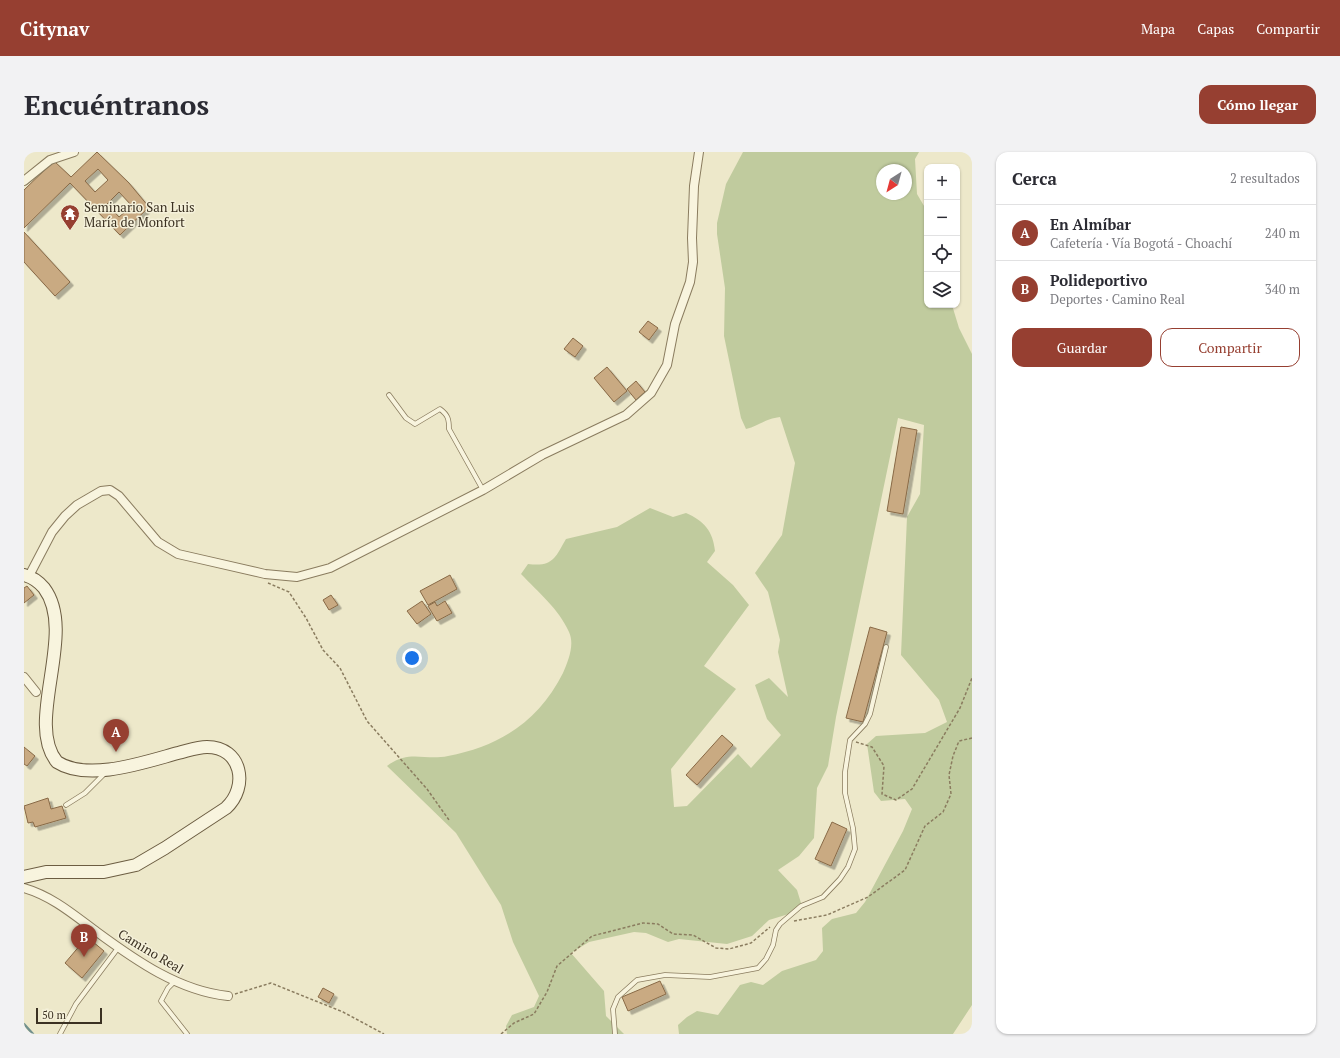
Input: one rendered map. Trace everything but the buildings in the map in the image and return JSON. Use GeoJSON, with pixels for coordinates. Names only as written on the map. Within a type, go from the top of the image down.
{"type":"FeatureCollection","features":[{"type":"Feature","properties":{"kind":"main road"},"geometry":{"type":"LineString","coordinates":[[27,576],[40,583],[48,594],[52,606],[52,619],[34,705]]}},
{"type":"Feature","properties":{"kind":"main road"},"geometry":{"type":"LineString","coordinates":[[24,877],[46,872],[104,872],[136,865],[170,845],[226,808],[233,801],[238,792],[240,783],[239,770],[233,759],[222,750],[208,747],[109,769],[79,770],[57,763],[41,748],[35,737]]}},
{"type":"Feature","properties":{"kind":"street"},"geometry":{"type":"LineString","coordinates":[[24,182],[50,160],[74,152]]}},
{"type":"Feature","properties":{"kind":"street"},"geometry":{"type":"LineString","coordinates":[[27,576],[52,532],[65,516],[77,504],[101,491],[110,490],[119,496],[158,542],[178,554],[221,566],[264,574],[297,577],[330,568],[483,490],[542,455],[626,415],[651,393],[667,365],[675,324],[692,269],[694,186],[699,152]]}},
{"type":"Feature","properties":{"kind":"street"},"geometry":{"type":"LineString","coordinates":[[24,677],[36,692]]}},
{"type":"Feature","properties":{"kind":"street","name":"Camino Real"},"geometry":{"type":"LineString","coordinates":[[24,888],[45,896],[119,947],[175,981],[215,995],[228,996]]}},
{"type":"Feature","properties":{"kind":"lane"},"geometry":{"type":"LineString","coordinates":[[389,395],[406,418],[415,424],[440,409],[446,414],[449,420],[449,429],[483,490]]}},
{"type":"Feature","properties":{"kind":"lane"},"geometry":{"type":"LineString","coordinates":[[615,1034],[613,1009],[618,997],[637,980],[665,975],[710,976],[758,968],[766,959],[773,945],[776,930],[780,924],[801,906],[823,897],[840,879],[848,867],[855,850],[853,828],[845,793],[845,772],[850,740],[865,724],[870,714],[886,647]]}},
{"type":"Feature","properties":{"kind":"lane"},"geometry":{"type":"LineString","coordinates":[[66,805],[85,793],[109,769]]}},
{"type":"Feature","properties":{"kind":"lane"},"geometry":{"type":"LineString","coordinates":[[60,1034],[76,1004],[119,947]]}},
{"type":"Feature","properties":{"kind":"lane"},"geometry":{"type":"LineString","coordinates":[[175,981],[168,988],[161,1001],[187,1034]]}},
{"type":"Feature","properties":{"kind":"path"},"geometry":{"type":"LineString","coordinates":[[264,582],[289,592],[306,618],[323,650],[340,668],[367,721],[427,789],[450,820]]}},
{"type":"Feature","properties":{"kind":"path"},"geometry":{"type":"LineString","coordinates":[[850,740],[872,747],[884,766],[882,794],[896,800],[912,789],[960,708],[972,678]]}},
{"type":"Feature","properties":{"kind":"path"},"geometry":{"type":"LineString","coordinates":[[501,1034],[514,1023],[534,1014],[547,992],[557,966],[592,936],[643,924],[658,924],[673,934],[693,936],[716,948],[729,949],[751,942],[768,928],[819,916],[868,897],[905,870],[925,826],[943,812],[951,794],[950,775],[953,756],[959,741],[972,738]]}},
{"type":"Feature","properties":{"kind":"path"},"geometry":{"type":"LineString","coordinates":[[228,996],[271,983],[343,1012],[384,1034]]}},
{"type":"Feature","properties":{"kind":"green space"},"geometry":{"type":"Polygon","coordinates":[[[743,152],[919,152],[915,159],[917,194],[924,206],[924,308],[953,308],[959,328],[972,354],[972,1005],[953,1034],[679,1034],[678,1025],[697,1011],[718,1015],[740,985],[751,982],[763,985],[782,971],[816,960],[823,951],[822,928],[832,919],[856,913],[865,902],[903,831],[912,809],[905,799],[881,801],[874,792],[867,744],[876,736],[925,733],[947,722],[939,700],[901,655],[907,517],[920,494],[924,425],[898,418],[836,717],[828,766],[817,788],[814,838],[799,856],[778,870],[797,890],[801,903],[792,913],[769,920],[752,936],[727,944],[679,939],[668,942],[646,933],[634,932],[589,942],[571,953],[604,991],[606,1016],[624,1034],[507,1034],[506,1026],[512,1015],[534,1007],[539,996],[513,942],[501,905],[456,833],[387,766],[402,758],[417,756],[448,756],[485,746],[516,729],[530,718],[553,690],[563,673],[570,653],[571,637],[560,616],[548,601],[521,574],[528,564],[543,564],[552,560],[566,539],[617,527],[650,508],[673,517],[686,513],[703,523],[710,532],[715,551],[707,562],[733,585],[749,605],[704,666],[736,689],[671,769],[674,807],[687,806],[738,754],[751,768],[781,735],[767,719],[755,685],[769,678],[788,697],[778,652],[780,640],[768,592],[755,573],[782,535],[795,463],[780,417],[770,419],[746,429],[741,418],[724,336],[725,288],[717,234],[717,223],[726,184],[743,152]]]}},
{"type":"Feature","properties":{"kind":"waterway"},"geometry":{"type":"LineString","coordinates":[[24,1024],[33,1034]]}},
{"type":"Feature","properties":{"kind":"place","name":"Seminario San Luis María de Monfort"},"geometry":{"type":"Point","coordinates":[70,231]}},
{"type":"Feature","properties":{"kind":"place","name":"En Almíbar"},"geometry":{"type":"Point","coordinates":[116,752]}},
{"type":"Feature","properties":{"kind":"place","name":"Polideportivo"},"geometry":{"type":"Point","coordinates":[84,957]}}]}
